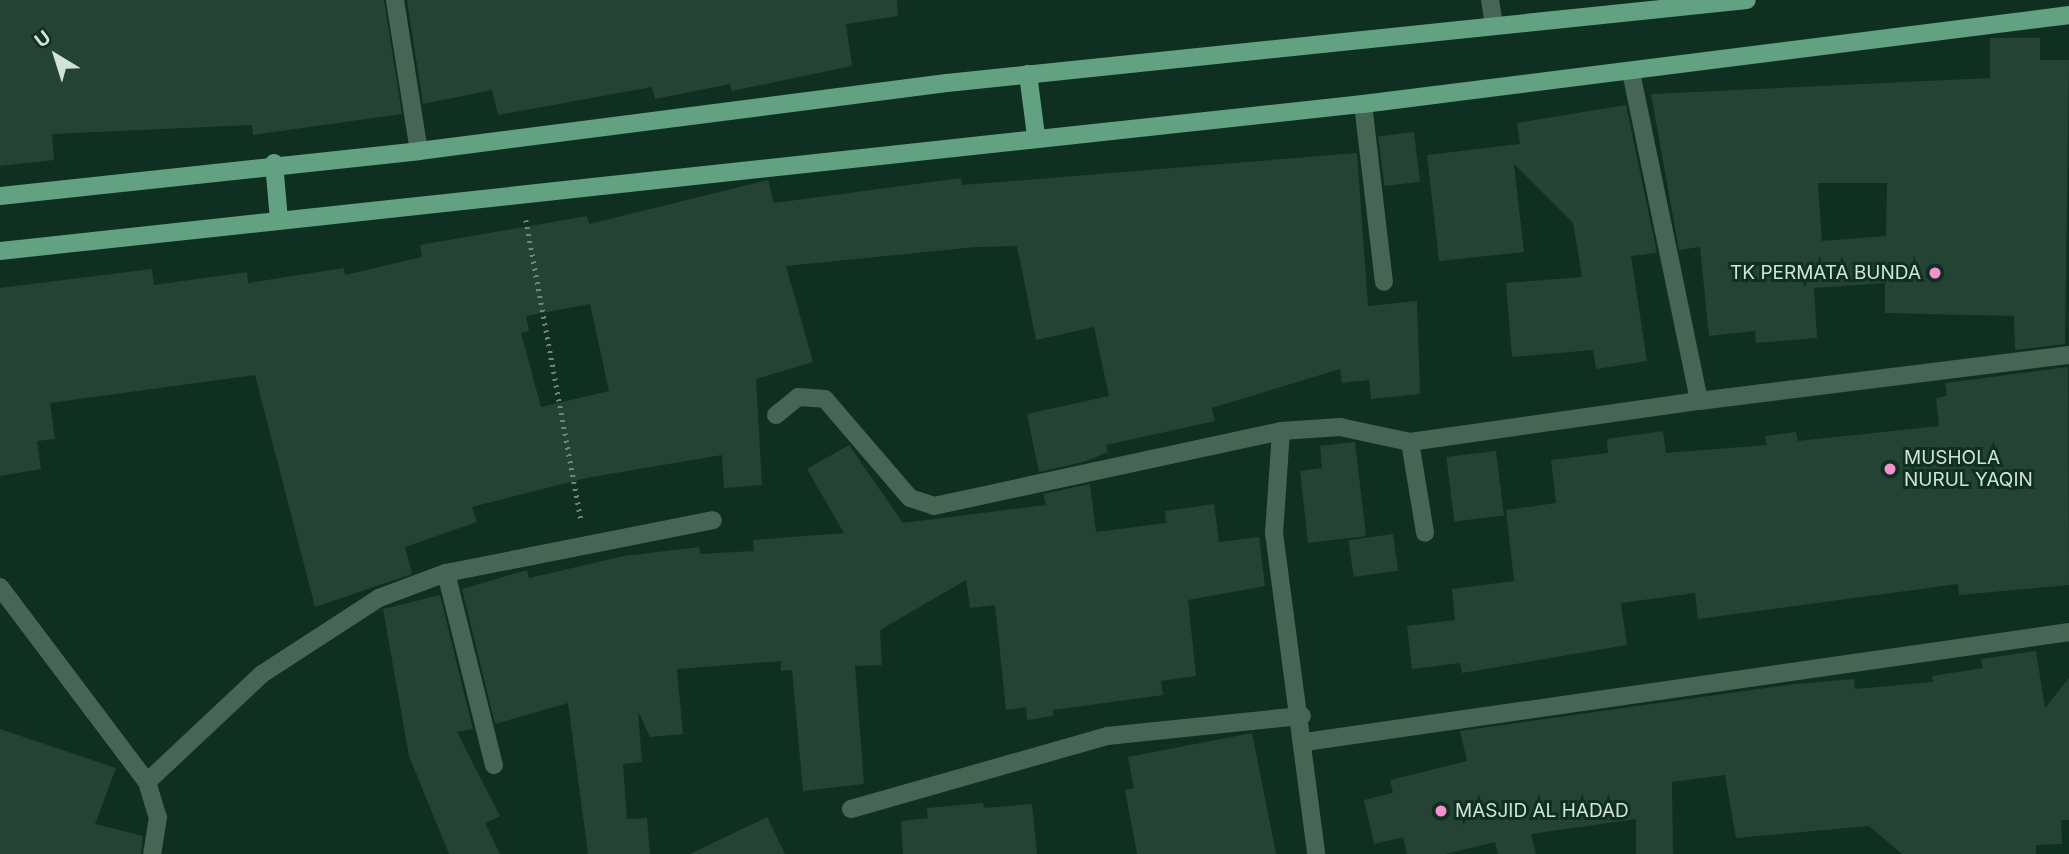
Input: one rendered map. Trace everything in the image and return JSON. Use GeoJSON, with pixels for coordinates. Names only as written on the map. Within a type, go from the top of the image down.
{"type":"FeatureCollection","features":[{"type":"Feature","properties":{"kind":"main road"},"geometry":{"type":"LineString","coordinates":[[0,196],[274,163],[419,151],[1028,74],[1747,0]]}},
{"type":"Feature","properties":{"kind":"main road"},"geometry":{"type":"LineString","coordinates":[[0,251],[1036,136],[1363,104],[1631,72],[2065,10]]}},
{"type":"Feature","properties":{"kind":"main road"},"geometry":{"type":"LineString","coordinates":[[1028,74],[1036,136]]}},
{"type":"Feature","properties":{"kind":"main road"},"geometry":{"type":"LineString","coordinates":[[274,163],[279,220]]}},
{"type":"Feature","properties":{"kind":"street"},"geometry":{"type":"LineString","coordinates":[[395,0],[419,151]]}},
{"type":"Feature","properties":{"kind":"street"},"geometry":{"type":"LineString","coordinates":[[1490,0],[1494,24]]}},
{"type":"Feature","properties":{"kind":"street"},"geometry":{"type":"LineString","coordinates":[[1631,72],[1699,401]]}},
{"type":"Feature","properties":{"kind":"street"},"geometry":{"type":"LineString","coordinates":[[1363,104],[1384,282]]}},
{"type":"Feature","properties":{"kind":"street"},"geometry":{"type":"LineString","coordinates":[[776,415],[798,397],[825,399],[910,498],[934,506],[1281,431],[1340,427],[1410,442],[1699,401],[2069,355]]}},
{"type":"Feature","properties":{"kind":"street"},"geometry":{"type":"LineString","coordinates":[[1281,431],[1274,533],[1302,716],[1316,854]]}},
{"type":"Feature","properties":{"kind":"street"},"geometry":{"type":"LineString","coordinates":[[1410,442],[1425,533]]}},
{"type":"Feature","properties":{"kind":"street"},"geometry":{"type":"LineString","coordinates":[[147,782],[272,667],[379,598],[446,573],[713,520]]}},
{"type":"Feature","properties":{"kind":"street"},"geometry":{"type":"LineString","coordinates":[[446,573],[494,765]]}},
{"type":"Feature","properties":{"kind":"street"},"geometry":{"type":"LineString","coordinates":[[0,587],[147,782],[158,817],[153,853]]}},
{"type":"Feature","properties":{"kind":"street"},"geometry":{"type":"LineString","coordinates":[[1305,742],[2069,632]]}},
{"type":"Feature","properties":{"kind":"street"},"geometry":{"type":"LineString","coordinates":[[851,809],[1107,736],[1302,716]]}},
{"type":"Feature","properties":{"kind":"path"},"geometry":{"type":"LineString","coordinates":[[522,193],[587,546]]}},
{"type":"Feature","properties":{"kind":"building"},"geometry":{"type":"Polygon","coordinates":[[[0,0],[384,0],[402,114],[253,135],[252,125],[52,134],[54,160],[0,166],[0,0]]]}},
{"type":"Feature","properties":{"kind":"building"},"geometry":{"type":"Polygon","coordinates":[[[407,0],[897,0],[898,16],[846,24],[852,66],[732,91],[730,84],[655,99],[652,87],[498,115],[492,90],[423,104],[407,0]]]}},
{"type":"Feature","properties":{"kind":"building"},"geometry":{"type":"Polygon","coordinates":[[[1990,38],[2040,38],[2040,60],[2069,60],[2065,344],[2015,350],[2014,316],[1885,313],[1885,283],[1814,288],[1817,338],[1756,343],[1755,331],[1709,336],[1700,247],[1679,250],[1651,94],[1990,78],[1990,38]],[[1818,183],[1822,241],[1886,236],[1887,183],[1818,183]]]}},
{"type":"Feature","properties":{"kind":"building"},"geometry":{"type":"Polygon","coordinates":[[[1626,105],[1657,253],[1631,256],[1647,361],[1596,369],[1593,350],[1512,357],[1506,283],[1582,277],[1573,223],[1514,164],[1524,252],[1439,261],[1427,155],[1520,144],[1517,123],[1626,105]]]}},
{"type":"Feature","properties":{"kind":"building"},"geometry":{"type":"Polygon","coordinates":[[[1414,132],[1420,182],[1384,186],[1378,136],[1414,132]]]}},
{"type":"Feature","properties":{"kind":"building"},"geometry":{"type":"Polygon","coordinates":[[[1357,153],[1368,306],[1417,301],[1420,394],[1371,399],[1369,380],[1342,383],[1340,369],[1212,408],[1215,421],[1106,445],[1108,452],[1087,461],[1039,472],[1027,414],[1109,396],[1094,327],[1036,340],[1017,246],[976,247],[786,266],[813,362],[756,379],[762,485],[724,488],[722,455],[586,478],[472,507],[477,522],[405,547],[412,574],[315,607],[255,375],[50,403],[55,439],[37,441],[41,469],[0,476],[0,288],[152,269],[154,285],[247,272],[248,283],[344,268],[345,275],[422,257],[420,245],[587,216],[589,224],[768,180],[774,203],[961,178],[962,185],[1357,153]],[[590,304],[526,316],[529,331],[521,333],[541,407],[609,391],[590,304]]]}},
{"type":"Feature","properties":{"kind":"building"},"geometry":{"type":"Polygon","coordinates":[[[2068,367],[2069,585],[1959,595],[1958,584],[1698,619],[1695,593],[1621,603],[1627,645],[1462,673],[1460,663],[1412,669],[1407,626],[1455,620],[1452,589],[1514,581],[1506,510],[1556,503],[1551,460],[1608,453],[1607,439],[1663,431],[1666,453],[1767,445],[1765,436],[1796,432],[1798,441],[1939,426],[1936,398],[1947,396],[1945,383],[2068,367]]]}},
{"type":"Feature","properties":{"kind":"building"},"geometry":{"type":"Polygon","coordinates":[[[1355,442],[1366,536],[1308,543],[1300,471],[1322,468],[1320,446],[1355,442]]]}},
{"type":"Feature","properties":{"kind":"building"},"geometry":{"type":"Polygon","coordinates":[[[849,445],[903,523],[1046,505],[1043,494],[1090,484],[1096,532],[1166,523],[1165,511],[1214,504],[1219,542],[1259,537],[1265,586],[1188,600],[1196,676],[1161,681],[1163,695],[1053,710],[1053,716],[1027,720],[1026,707],[1006,710],[995,605],[970,608],[966,580],[880,630],[882,665],[855,666],[864,784],[803,791],[792,670],[781,671],[781,661],[677,669],[683,734],[650,737],[638,711],[642,762],[623,764],[627,819],[647,818],[650,854],[588,854],[568,703],[495,724],[462,589],[527,570],[529,578],[624,556],[699,547],[700,554],[754,551],[753,540],[844,533],[807,469],[849,445]]]}},
{"type":"Feature","properties":{"kind":"building"},"geometry":{"type":"Polygon","coordinates":[[[1496,451],[1504,516],[1454,522],[1446,457],[1496,451]]]}},
{"type":"Feature","properties":{"kind":"building"},"geometry":{"type":"Polygon","coordinates":[[[1393,534],[1398,571],[1354,577],[1348,540],[1393,534]]]}},
{"type":"Feature","properties":{"kind":"building"},"geometry":{"type":"Polygon","coordinates":[[[440,595],[473,729],[457,732],[500,816],[485,823],[500,854],[449,854],[409,756],[383,609],[440,595]]]}},
{"type":"Feature","properties":{"kind":"building"},"geometry":{"type":"Polygon","coordinates":[[[2036,651],[2045,708],[2069,678],[2069,820],[2061,820],[2062,844],[2036,845],[2036,854],[1902,854],[1869,826],[1736,838],[1725,775],[1672,782],[1673,854],[1636,854],[1636,819],[1531,834],[1536,854],[1498,854],[1495,842],[1445,854],[1407,854],[1403,837],[1374,844],[1364,800],[1393,793],[1390,780],[1467,761],[1460,731],[1795,684],[1854,679],[1855,689],[1933,682],[1932,676],[1983,668],[1981,659],[2036,651]]]}},
{"type":"Feature","properties":{"kind":"building"},"geometry":{"type":"Polygon","coordinates":[[[0,729],[116,768],[95,824],[143,836],[141,854],[0,854],[0,729]]]}},
{"type":"Feature","properties":{"kind":"building"},"geometry":{"type":"Polygon","coordinates":[[[1252,733],[1276,854],[1137,854],[1125,790],[1134,788],[1128,757],[1252,733]]]}},
{"type":"Feature","properties":{"kind":"building"},"geometry":{"type":"Polygon","coordinates":[[[983,803],[984,808],[1032,804],[1037,854],[903,854],[901,821],[928,818],[927,808],[983,803]]]}},
{"type":"Feature","properties":{"kind":"building"},"geometry":{"type":"Polygon","coordinates":[[[767,817],[785,854],[690,854],[767,817]]]}},
{"type":"Feature","properties":{"kind":"place","name":"TK PERMATA BUNDA"},"geometry":{"type":"Point","coordinates":[1935,273]}},
{"type":"Feature","properties":{"kind":"place","name":"MUSHOLA NURUL YAQIN"},"geometry":{"type":"Point","coordinates":[1890,469]}},
{"type":"Feature","properties":{"kind":"place","name":"MASJID AL HADAD"},"geometry":{"type":"Point","coordinates":[1441,811]}}]}
